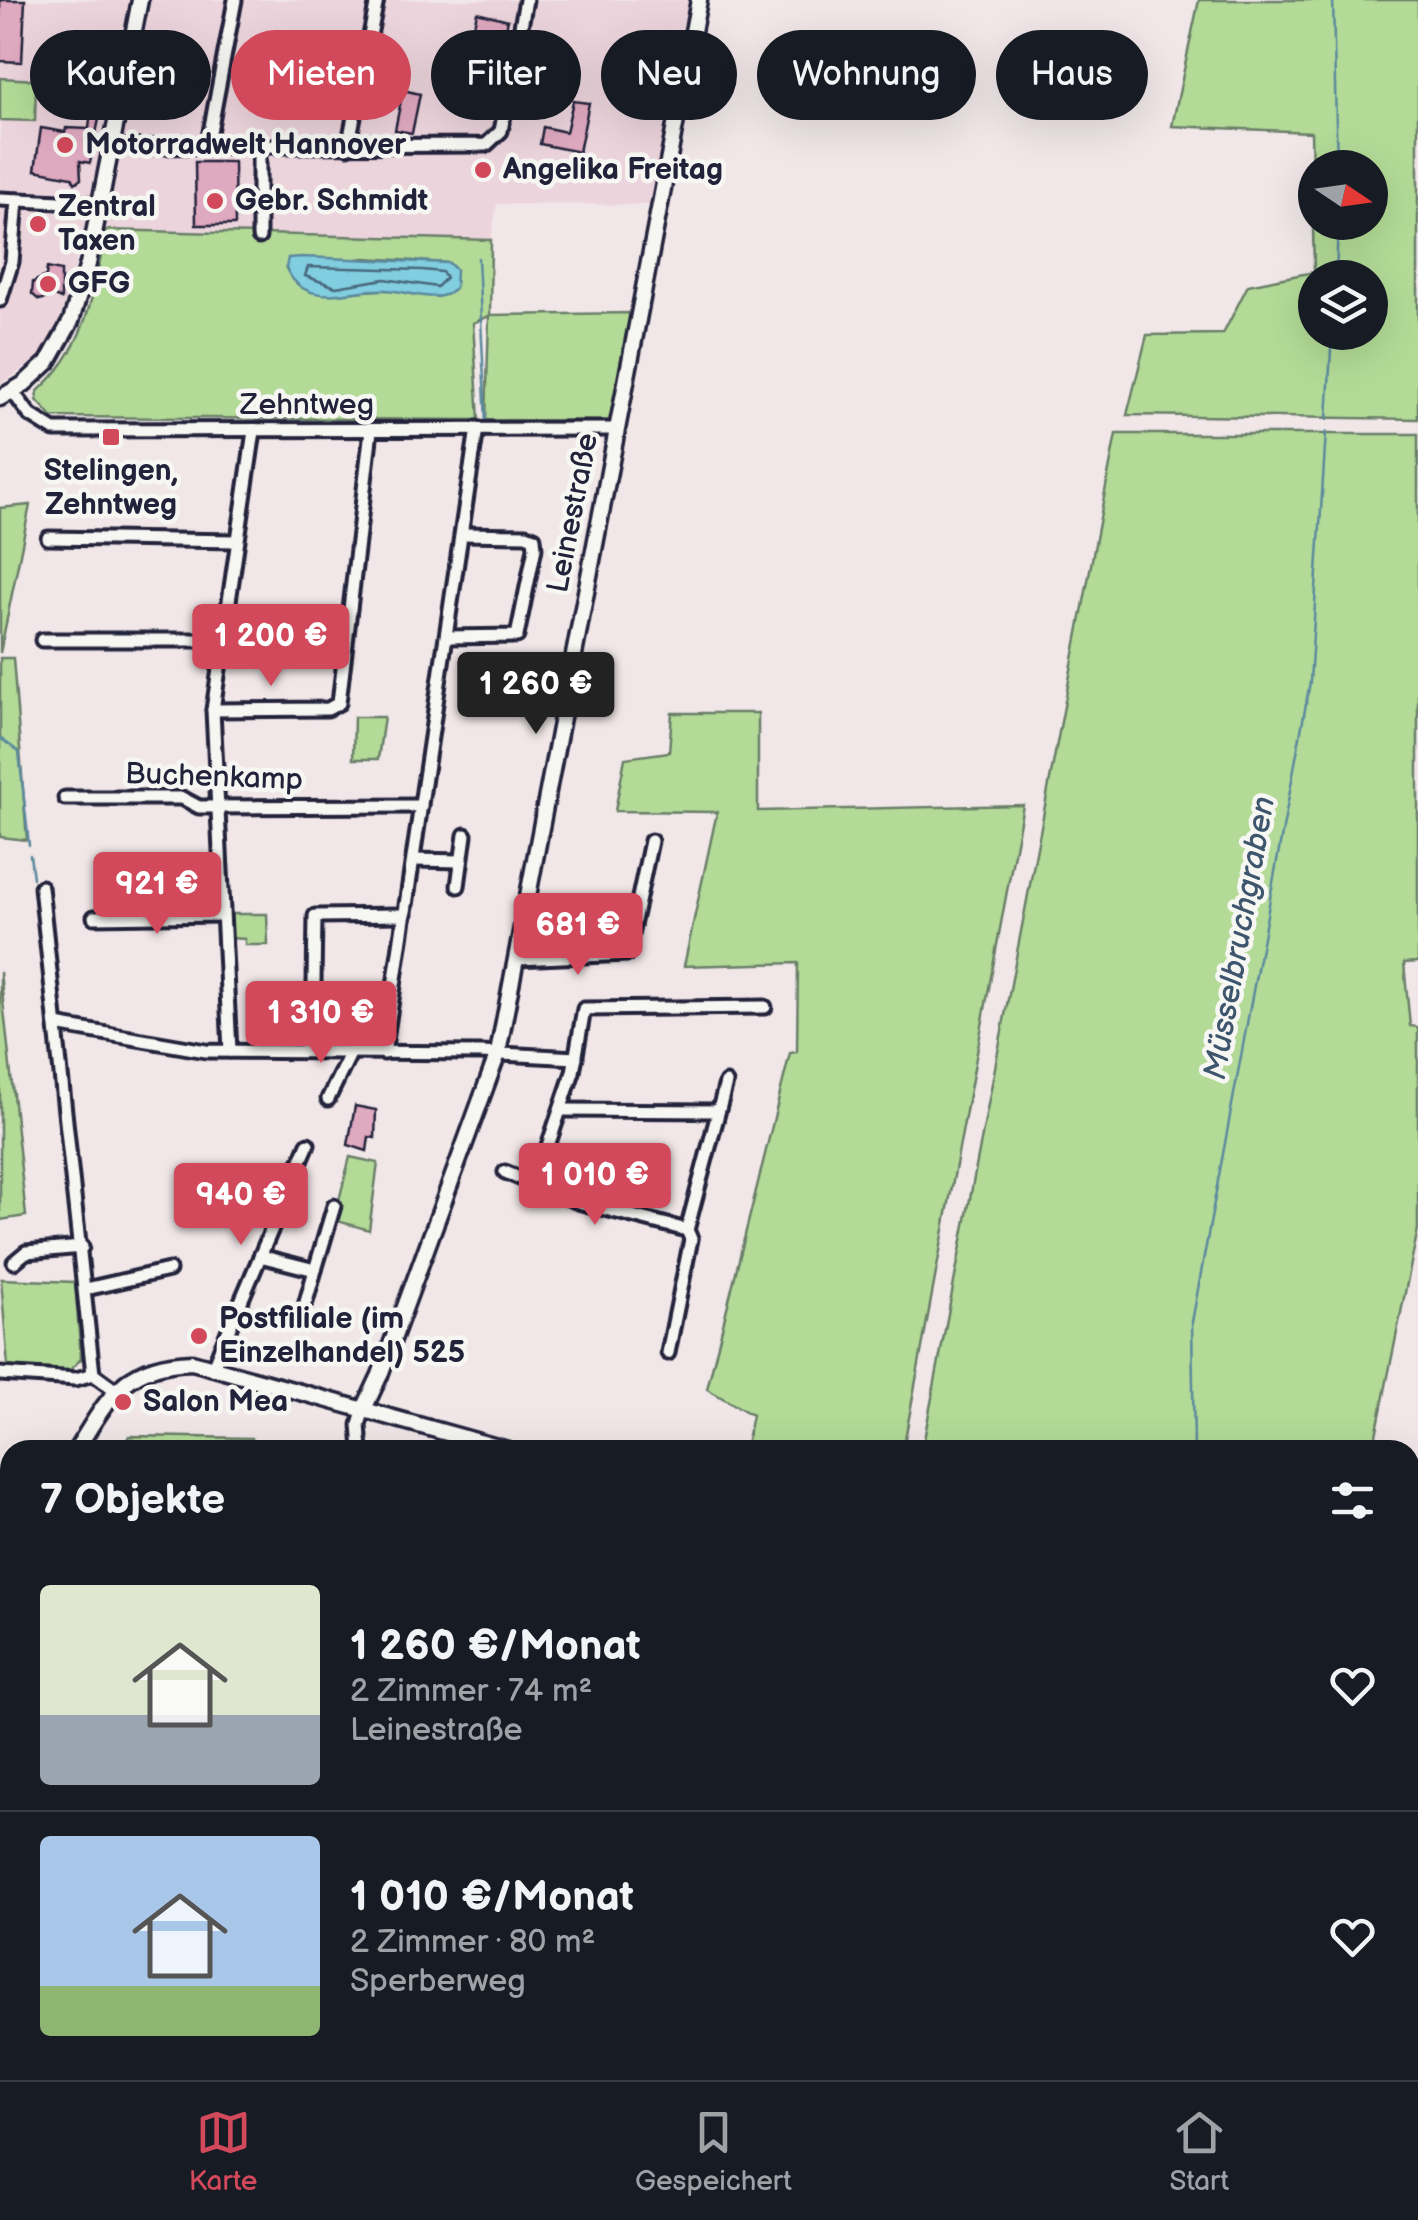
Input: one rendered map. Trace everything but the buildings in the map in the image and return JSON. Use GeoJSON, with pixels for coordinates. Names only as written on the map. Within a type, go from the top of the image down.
{"type":"FeatureCollection","features":[{"type":"Feature","properties":{"kind":"street"},"geometry":{"type":"LineString","coordinates":[[6,395],[48,362],[68,331],[84,282],[140,0]]}},
{"type":"Feature","properties":{"kind":"street"},"geometry":{"type":"LineString","coordinates":[[207,148],[235,0]]}},
{"type":"Feature","properties":{"kind":"street"},"geometry":{"type":"LineString","coordinates":[[348,147],[377,0]]}},
{"type":"Feature","properties":{"kind":"street"},"geometry":{"type":"LineString","coordinates":[[111,147],[482,146],[494,142],[501,131],[526,0]]}},
{"type":"Feature","properties":{"kind":"street","name":"Leinestraße"},"geometry":{"type":"LineString","coordinates":[[368,1411],[498,1053],[699,0]]}},
{"type":"Feature","properties":{"kind":"street"},"geometry":{"type":"LineString","coordinates":[[259,148],[259,237]]}},
{"type":"Feature","properties":{"kind":"street"},"geometry":{"type":"LineString","coordinates":[[0,199],[100,204]]}},
{"type":"Feature","properties":{"kind":"street"},"geometry":{"type":"LineString","coordinates":[[0,300],[12,262],[17,200]]}},
{"type":"Feature","properties":{"kind":"street","name":"Zehntweg"},"geometry":{"type":"LineString","coordinates":[[6,395],[54,430],[617,429]]}},
{"type":"Feature","properties":{"kind":"street"},"geometry":{"type":"LineString","coordinates":[[384,1053],[477,428]]}},
{"type":"Feature","properties":{"kind":"street"},"geometry":{"type":"LineString","coordinates":[[213,710],[328,710],[338,702],[371,430]]}},
{"type":"Feature","properties":{"kind":"street"},"geometry":{"type":"LineString","coordinates":[[230,1051],[220,915],[213,710],[254,431]]}},
{"type":"Feature","properties":{"kind":"street"},"geometry":{"type":"LineString","coordinates":[[447,637],[517,636],[535,548],[531,536],[462,534]]}},
{"type":"Feature","properties":{"kind":"street"},"geometry":{"type":"LineString","coordinates":[[48,538],[238,540]]}},
{"type":"Feature","properties":{"kind":"street"},"geometry":{"type":"LineString","coordinates":[[42,640],[223,640]]}},
{"type":"Feature","properties":{"kind":"street","name":"Buchenkamp"},"geometry":{"type":"LineString","coordinates":[[65,798],[182,798],[192,806],[216,807],[421,806]]}},
{"type":"Feature","properties":{"kind":"street"},"geometry":{"type":"LineString","coordinates":[[458,886],[464,835]]}},
{"type":"Feature","properties":{"kind":"street"},"geometry":{"type":"LineString","coordinates":[[517,959],[628,954],[651,840]]}},
{"type":"Feature","properties":{"kind":"street"},"geometry":{"type":"LineString","coordinates":[[414,860],[461,861]]}},
{"type":"Feature","properties":{"kind":"street"},"geometry":{"type":"LineString","coordinates":[[41,887],[94,1374],[115,1390]]}},
{"type":"Feature","properties":{"kind":"street"},"geometry":{"type":"LineString","coordinates":[[94,917],[220,915]]}},
{"type":"Feature","properties":{"kind":"street"},"geometry":{"type":"LineString","coordinates":[[313,1050],[314,916],[405,915]]}},
{"type":"Feature","properties":{"kind":"street"},"geometry":{"type":"LineString","coordinates":[[534,1184],[576,1058],[584,1009],[765,1007]]}},
{"type":"Feature","properties":{"kind":"street"},"geometry":{"type":"LineString","coordinates":[[56,1025],[206,1051],[498,1053],[576,1058]]}},
{"type":"Feature","properties":{"kind":"street"},"geometry":{"type":"LineString","coordinates":[[328,1099],[351,1052]]}},
{"type":"Feature","properties":{"kind":"street"},"geometry":{"type":"LineString","coordinates":[[668,1353],[691,1239],[687,1230],[726,1083]]}},
{"type":"Feature","properties":{"kind":"street"},"geometry":{"type":"LineString","coordinates":[[561,1110],[718,1111]]}},
{"type":"Feature","properties":{"kind":"street"},"geometry":{"type":"LineString","coordinates":[[214,1367],[308,1144]]}},
{"type":"Feature","properties":{"kind":"street"},"geometry":{"type":"LineString","coordinates":[[504,1172],[578,1202],[687,1230]]}},
{"type":"Feature","properties":{"kind":"street"},"geometry":{"type":"LineString","coordinates":[[306,1302],[334,1206]]}},
{"type":"Feature","properties":{"kind":"street"},"geometry":{"type":"LineString","coordinates":[[14,1262],[26,1252],[82,1247]]}},
{"type":"Feature","properties":{"kind":"street"},"geometry":{"type":"LineString","coordinates":[[260,1256],[315,1270]]}},
{"type":"Feature","properties":{"kind":"street"},"geometry":{"type":"LineString","coordinates":[[86,1289],[170,1270]]}},
{"type":"Feature","properties":{"kind":"street"},"geometry":{"type":"LineString","coordinates":[[82,1440],[115,1390],[134,1375],[192,1362],[472,1440]]}},
{"type":"Feature","properties":{"kind":"street"},"geometry":{"type":"LineString","coordinates":[[0,1374],[76,1379],[94,1374]]}},
{"type":"Feature","properties":{"kind":"street"},"geometry":{"type":"LineString","coordinates":[[361,1440],[359,1425],[368,1411]]}},
{"type":"Feature","properties":{"kind":"shaded area"},"geometry":{"type":"Polygon","coordinates":[[[0,0],[693,0],[687,30],[601,30],[601,120],[669,120],[652,205],[497,204],[491,240],[85,230],[60,319],[45,353],[0,385],[0,0]]]}},
{"type":"Feature","properties":{"kind":"green space"},"geometry":{"type":"Polygon","coordinates":[[[1199,0],[1418,0],[1418,419],[1127,415],[1147,335],[1223,334],[1248,285],[1298,275],[1298,350],[1388,350],[1388,260],[1314,260],[1313,240],[1388,240],[1388,150],[1311,150],[1311,132],[1172,126],[1199,0]]]}},
{"type":"Feature","properties":{"kind":"green space"},"geometry":{"type":"Polygon","coordinates":[[[0,78],[30,80],[30,120],[35,121],[0,120],[0,78]]]}},
{"type":"Feature","properties":{"kind":"green space"},"geometry":{"type":"Polygon","coordinates":[[[106,230],[491,240],[490,315],[631,313],[613,421],[486,420],[489,316],[473,323],[479,420],[52,417],[37,400],[38,391],[68,356],[78,337],[92,296],[106,230]],[[365,258],[286,268],[294,280],[315,292],[388,290],[438,297],[456,270],[449,263],[365,258]]]}},
{"type":"Feature","properties":{"kind":"green space"},"geometry":{"type":"Polygon","coordinates":[[[1116,434],[1418,434],[1418,962],[1404,963],[1410,1026],[1418,1027],[1418,1229],[1375,1440],[924,1440],[1116,434]]]}},
{"type":"Feature","properties":{"kind":"green space"},"geometry":{"type":"Polygon","coordinates":[[[30,505],[0,653],[0,508],[30,505]]]}},
{"type":"Feature","properties":{"kind":"green space"},"geometry":{"type":"Polygon","coordinates":[[[0,658],[13,658],[27,840],[0,837],[0,658]]]}},
{"type":"Feature","properties":{"kind":"green space"},"geometry":{"type":"Polygon","coordinates":[[[672,713],[758,713],[758,811],[1023,805],[905,1440],[747,1440],[752,1415],[707,1389],[790,1053],[797,1052],[798,963],[684,966],[717,812],[615,811],[625,758],[669,752],[672,713]]]}},
{"type":"Feature","properties":{"kind":"green space"},"geometry":{"type":"Polygon","coordinates":[[[354,717],[384,717],[378,759],[353,759],[354,717]]]}},
{"type":"Feature","properties":{"kind":"green space"},"geometry":{"type":"Polygon","coordinates":[[[229,914],[267,914],[268,945],[245,945],[245,939],[229,938],[229,914]]]}},
{"type":"Feature","properties":{"kind":"green space"},"geometry":{"type":"Polygon","coordinates":[[[0,972],[26,1216],[0,1220],[0,972]]]}},
{"type":"Feature","properties":{"kind":"green space"},"geometry":{"type":"Polygon","coordinates":[[[350,1157],[378,1163],[369,1230],[334,1220],[350,1157]]]}},
{"type":"Feature","properties":{"kind":"green space"},"geometry":{"type":"Polygon","coordinates":[[[1,1279],[75,1282],[81,1359],[70,1370],[8,1367],[1,1279]]]}},
{"type":"Feature","properties":{"kind":"green space"},"geometry":{"type":"Polygon","coordinates":[[[129,1436],[252,1440],[127,1440],[129,1436]]]}},
{"type":"Feature","properties":{"kind":"water"},"geometry":{"type":"Polygon","coordinates":[[[288,258],[449,263],[456,270],[455,288],[433,297],[387,290],[318,294],[305,290],[286,268],[288,258]]]}},
{"type":"Feature","properties":{"kind":"waterway","name":"Müsselbruchgraben"},"geometry":{"type":"LineString","coordinates":[[1333,0],[1337,150]]}},
{"type":"Feature","properties":{"kind":"waterway","name":"Müsselbruchgraben"},"geometry":{"type":"LineString","coordinates":[[1337,240],[1337,260]]}},
{"type":"Feature","properties":{"kind":"waterway"},"geometry":{"type":"LineString","coordinates":[[478,258],[486,423]]}},
{"type":"Feature","properties":{"kind":"waterway","name":"Müsselbruchgraben"},"geometry":{"type":"LineString","coordinates":[[1327,419],[1331,350]]}},
{"type":"Feature","properties":{"kind":"waterway","name":"Müsselbruchgraben"},"geometry":{"type":"LineString","coordinates":[[1194,1440],[1192,1322],[1310,682],[1326,432]]}},
{"type":"Feature","properties":{"kind":"waterway"},"geometry":{"type":"LineString","coordinates":[[0,738],[19,752],[29,845]]}},
{"type":"Feature","properties":{"kind":"waterway"},"geometry":{"type":"LineString","coordinates":[[30,855],[33,878]]}},
{"type":"Feature","properties":{"kind":"waterway"},"geometry":{"type":"LineString","coordinates":[[35,902],[38,923]]}},
{"type":"Feature","properties":{"kind":"waterway"},"geometry":{"type":"LineString","coordinates":[[39,930],[40,943]]}},
{"type":"Feature","properties":{"kind":"waterway"},"geometry":{"type":"LineString","coordinates":[[41,950],[45,986]]}},
{"type":"Feature","properties":{"kind":"waterway"},"geometry":{"type":"LineString","coordinates":[[46,993],[48,1012]]}},
{"type":"Feature","properties":{"kind":"waterway"},"geometry":{"type":"LineString","coordinates":[[49,1025],[55,1075]]}},
{"type":"Feature","properties":{"kind":"waterway"},"geometry":{"type":"LineString","coordinates":[[55,1082],[58,1105]]}},
{"type":"Feature","properties":{"kind":"place","name":"Motorradwelt Hannover"},"geometry":{"type":"Point","coordinates":[65,145]}},
{"type":"Feature","properties":{"kind":"place","name":"Angelika Freitag"},"geometry":{"type":"Point","coordinates":[483,170]}},
{"type":"Feature","properties":{"kind":"place","name":"Gebr. Schmidt"},"geometry":{"type":"Point","coordinates":[215,201]}},
{"type":"Feature","properties":{"kind":"place","name":"Zentral Taxen"},"geometry":{"type":"Point","coordinates":[38,224]}},
{"type":"Feature","properties":{"kind":"place","name":"GFG"},"geometry":{"type":"Point","coordinates":[48,284]}},
{"type":"Feature","properties":{"kind":"place","name":"Stelingen, Zehntweg"},"geometry":{"type":"Point","coordinates":[111,437]}},
{"type":"Feature","properties":{"kind":"place","name":"Postfiliale (im Einzelhandel) 525"},"geometry":{"type":"Point","coordinates":[199,1336]}},
{"type":"Feature","properties":{"kind":"place","name":"Salon Mea"},"geometry":{"type":"Point","coordinates":[123,1402]}}]}
